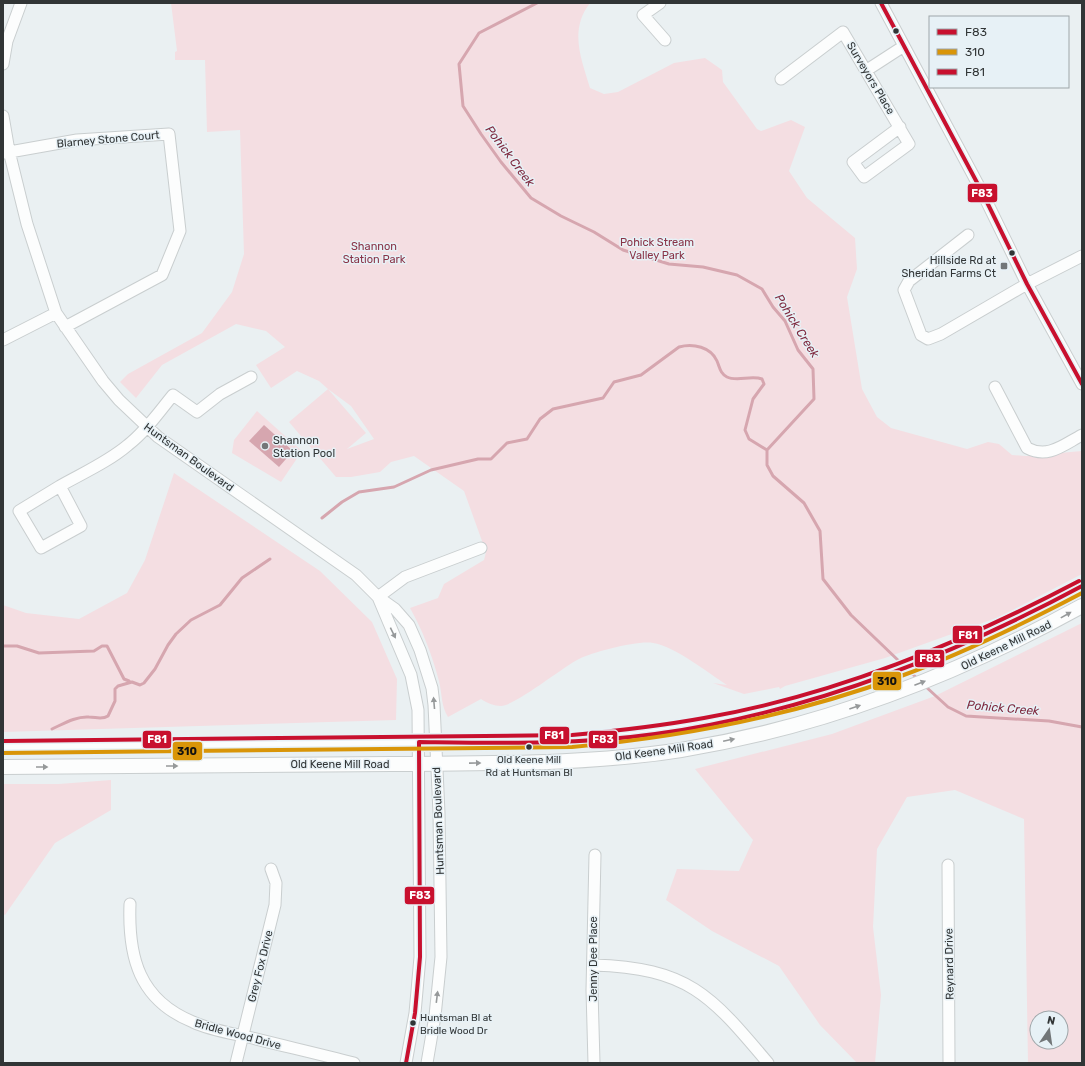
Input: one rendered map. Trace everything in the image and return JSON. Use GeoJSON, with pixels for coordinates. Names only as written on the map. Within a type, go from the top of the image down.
{"type":"FeatureCollection","features":[{"type":"Feature","properties":{"kind":"main road","name":"Old Keene Mill Road"},"geometry":{"type":"LineString","coordinates":[[3,747],[572,741],[654,734],[694,728],[796,704],[873,680],[945,653],[1018,620],[1082,586]]}},
{"type":"Feature","properties":{"kind":"main road","name":"Old Keene Mill Road"},"geometry":{"type":"LineString","coordinates":[[3,767],[510,763],[597,759],[681,750],[782,729],[828,716],[884,697],[955,669],[1014,643],[1082,606]]}},
{"type":"Feature","properties":{"kind":"street"},"geometry":{"type":"LineString","coordinates":[[3,64],[7,41],[21,3]]}},
{"type":"Feature","properties":{"kind":"street"},"geometry":{"type":"LineString","coordinates":[[660,3],[644,15],[665,40]]}},
{"type":"Feature","properties":{"kind":"street"},"geometry":{"type":"LineString","coordinates":[[881,3],[977,183],[1026,284],[1082,384]]}},
{"type":"Feature","properties":{"kind":"street","name":"Surveyors Place"},"geometry":{"type":"LineString","coordinates":[[781,79],[843,32],[867,70],[900,128],[909,144],[864,178],[853,162],[900,128]]}},
{"type":"Feature","properties":{"kind":"street"},"geometry":{"type":"LineString","coordinates":[[867,70],[904,46]]}},
{"type":"Feature","properties":{"kind":"street","name":"Huntsman Boulevard"},"geometry":{"type":"LineString","coordinates":[[3,116],[6,152],[27,224],[56,313],[103,381],[119,400],[158,437],[356,575],[378,597],[395,609],[408,626],[420,650],[432,688],[441,894],[440,957],[435,1016],[427,1063]]}},
{"type":"Feature","properties":{"kind":"street","name":"Blarney Stone Court"},"geometry":{"type":"LineString","coordinates":[[6,152],[77,140],[169,134],[180,231],[162,274],[66,327]]}},
{"type":"Feature","properties":{"kind":"street"},"geometry":{"type":"LineString","coordinates":[[968,235],[909,280],[904,290],[921,335],[928,339],[941,334],[1026,284],[1082,256]]}},
{"type":"Feature","properties":{"kind":"street"},"geometry":{"type":"LineString","coordinates":[[3,340],[56,313]]}},
{"type":"Feature","properties":{"kind":"street"},"geometry":{"type":"LineString","coordinates":[[60,486],[81,526],[41,548],[19,511],[60,486],[115,455],[148,427],[173,394],[197,412],[220,394],[251,377]]}},
{"type":"Feature","properties":{"kind":"street"},"geometry":{"type":"LineString","coordinates":[[995,387],[1027,448],[1036,453],[1050,452],[1082,435]]}},
{"type":"Feature","properties":{"kind":"street"},"geometry":{"type":"LineString","coordinates":[[378,597],[405,577],[481,548]]}},
{"type":"Feature","properties":{"kind":"street","name":"Huntsman Boulevard"},"geometry":{"type":"LineString","coordinates":[[378,597],[411,675],[418,710],[420,957],[415,1013],[406,1063]]}},
{"type":"Feature","properties":{"kind":"street","name":"Jenny Dee Place"},"geometry":{"type":"LineString","coordinates":[[594,1063],[593,965],[595,855]]}},
{"type":"Feature","properties":{"kind":"street","name":"Reynard Drive"},"geometry":{"type":"LineString","coordinates":[[948,865],[949,1063]]}},
{"type":"Feature","properties":{"kind":"street","name":"Grey Fox Drive"},"geometry":{"type":"LineString","coordinates":[[236,1063],[275,905],[276,883],[271,869]]}},
{"type":"Feature","properties":{"kind":"street","name":"Bridle Wood Drive"},"geometry":{"type":"LineString","coordinates":[[130,904],[130,938],[133,956],[140,976],[153,995],[176,1015],[194,1023],[354,1063]]}},
{"type":"Feature","properties":{"kind":"street"},"geometry":{"type":"LineString","coordinates":[[593,965],[645,969],[670,976],[692,986],[712,1000],[729,1016],[768,1063]]}},
{"type":"Feature","properties":{"kind":"green space"},"geometry":{"type":"Polygon","coordinates":[[[171,3],[590,3],[580,23],[578,34],[583,66],[590,88],[604,94],[618,92],[674,63],[705,58],[722,70],[723,82],[757,129],[761,131],[791,120],[805,127],[789,171],[807,198],[855,238],[857,269],[847,297],[862,389],[877,417],[891,428],[967,449],[988,442],[999,444],[1012,455],[1026,456],[1082,451],[1082,574],[999,617],[885,658],[785,686],[780,689],[779,687],[744,694],[713,683],[727,685],[681,654],[671,649],[653,643],[637,643],[604,650],[585,656],[572,663],[528,693],[508,704],[501,706],[488,703],[481,699],[448,717],[444,708],[439,681],[430,653],[419,625],[410,608],[438,598],[444,584],[484,560],[486,552],[464,491],[414,456],[391,462],[380,472],[351,477],[336,477],[289,422],[328,389],[319,381],[297,371],[271,388],[256,365],[285,347],[266,331],[236,324],[162,365],[136,398],[120,382],[128,374],[202,333],[232,292],[244,254],[240,130],[207,132],[205,60],[175,60],[175,52],[177,51],[171,3]],[[328,389],[366,433],[347,449],[374,439],[351,406],[328,389]]]}},
{"type":"Feature","properties":{"kind":"green space","name":"Shannon Station Pool"},"geometry":{"type":"Polygon","coordinates":[[[257,411],[302,451],[281,482],[232,453],[234,440],[257,411]]]}},
{"type":"Feature","properties":{"kind":"green space"},"geometry":{"type":"Polygon","coordinates":[[[174,473],[320,571],[372,622],[397,679],[396,720],[3,732],[3,605],[26,613],[79,619],[127,593],[145,560],[174,473]]]}},
{"type":"Feature","properties":{"kind":"green space"},"geometry":{"type":"Polygon","coordinates":[[[1082,623],[1082,1063],[1028,1063],[1024,819],[955,790],[907,797],[877,849],[873,927],[881,995],[875,1063],[857,1063],[820,1025],[779,966],[712,931],[666,900],[677,869],[739,871],[753,840],[695,769],[832,734],[935,696],[1082,623]]]}},
{"type":"Feature","properties":{"kind":"green space"},"geometry":{"type":"Polygon","coordinates":[[[111,780],[111,810],[55,843],[5,915],[3,914],[3,784],[59,784],[111,780]]]}},
{"type":"Feature","properties":{"kind":"shaded area"},"geometry":{"type":"Polygon","coordinates":[[[264,425],[293,451],[279,467],[249,441],[264,425]]]}},
{"type":"Feature","properties":{"kind":"waterway","name":"Pohick Creek"},"geometry":{"type":"LineString","coordinates":[[537,3],[479,33],[459,64],[463,106],[501,162],[531,198],[561,216],[594,232],[623,250],[669,264],[703,267],[737,275],[762,289],[773,307],[785,321],[798,350],[813,369],[814,399],[767,450],[767,465],[773,476],[804,503],[820,531],[823,579],[851,615],[902,664]]}},
{"type":"Feature","properties":{"kind":"waterway"},"geometry":{"type":"LineString","coordinates":[[322,518],[342,502],[359,492],[394,487],[431,470],[478,459],[491,459],[507,443],[527,439],[540,419],[553,409],[603,398],[614,382],[641,375],[679,347],[684,346],[696,346],[706,349],[714,356],[722,372],[727,377],[735,379],[762,379],[764,384],[753,399],[745,430],[749,439],[767,450]]}},
{"type":"Feature","properties":{"kind":"waterway"},"geometry":{"type":"LineString","coordinates":[[52,729],[79,718],[101,718],[108,716],[115,701],[115,689],[118,686],[132,682],[140,685],[144,683],[155,669],[168,645],[176,634],[191,620],[220,605],[242,578],[270,559]]}},
{"type":"Feature","properties":{"kind":"waterway"},"geometry":{"type":"LineString","coordinates":[[3,646],[17,646],[39,653],[94,651],[102,646],[107,646],[124,679],[129,681]]}},
{"type":"Feature","properties":{"kind":"waterway","name":"Pohick Creek"},"geometry":{"type":"LineString","coordinates":[[909,671],[918,679]]}},
{"type":"Feature","properties":{"kind":"waterway","name":"Pohick Creek"},"geometry":{"type":"LineString","coordinates":[[925,686],[948,707],[966,716],[1049,721],[1082,727]]}},
{"type":"Feature","properties":{"kind":"transit line","name":"F83"},"geometry":{"type":"LineString","coordinates":[[881,3],[981,190],[1027,284],[1082,384]]}},
{"type":"Feature","properties":{"kind":"transit line","name":"F81"},"geometry":{"type":"LineString","coordinates":[[3,741],[572,735],[671,723],[753,708],[802,696],[850,681],[943,646],[1034,604],[1079,581]]}},
{"type":"Feature","properties":{"kind":"transit line","name":"F83"},"geometry":{"type":"LineString","coordinates":[[406,1063],[415,1013],[420,957],[419,742],[567,742],[626,738],[711,725],[767,712],[821,697],[928,659],[980,637],[1082,586]]}},
{"type":"Feature","properties":{"kind":"transit line","name":"310"},"geometry":{"type":"LineString","coordinates":[[3,753],[572,747],[656,737],[780,713],[861,690],[901,676],[970,648],[1082,593]]}},
{"type":"Feature","properties":{"kind":"place","name":"Hillside Rd at Sheridan Farms Ct"},"geometry":{"type":"Point","coordinates":[1004,266]}},
{"type":"Feature","properties":{"kind":"place","name":"Shannon Station Pool"},"geometry":{"type":"Point","coordinates":[265,446]}},
{"type":"Feature","properties":{"kind":"place","name":"Old Keene Mill Rd at Huntsman Bl"},"geometry":{"type":"Point","coordinates":[529,747]}},
{"type":"Feature","properties":{"kind":"place","name":"Huntsman Bl at Bridle Wood Dr"},"geometry":{"type":"Point","coordinates":[413,1023]}},
{"type":"Feature","properties":{"kind":"park label","name":"Pohick Stream Valley Park"},"geometry":{"type":"Point","coordinates":[657,248]}},
{"type":"Feature","properties":{"kind":"park label","name":"Shannon Station Park"},"geometry":{"type":"Point","coordinates":[374,252]}}]}
